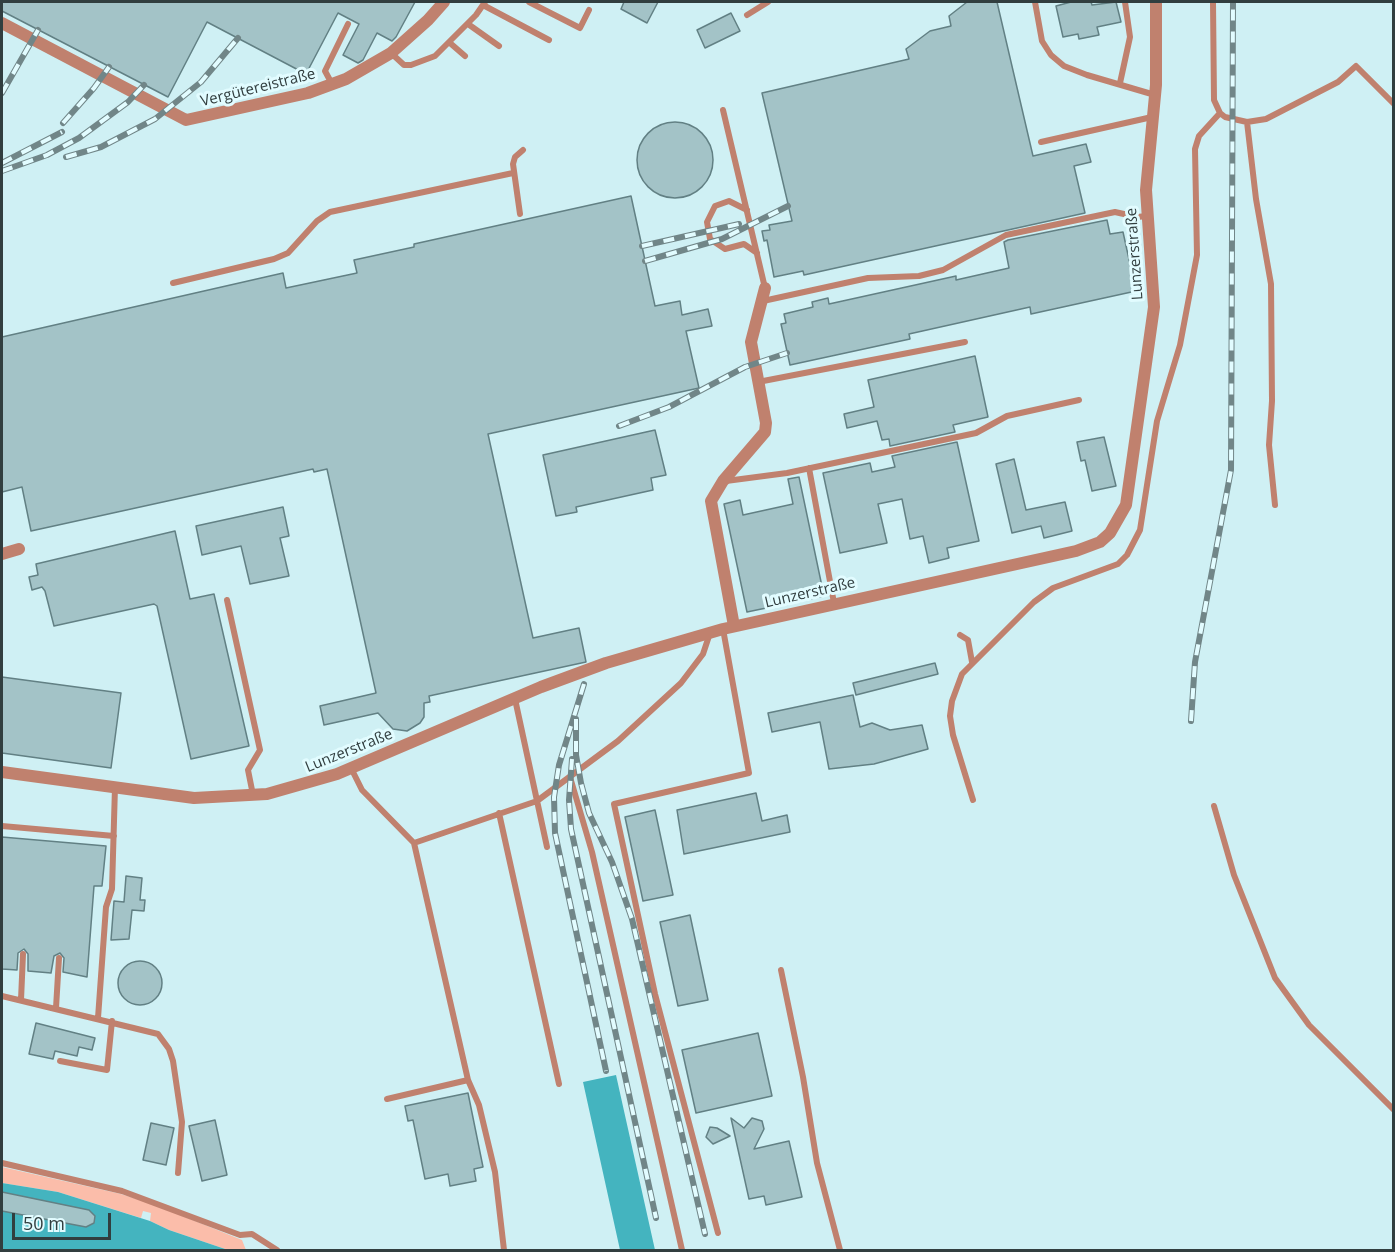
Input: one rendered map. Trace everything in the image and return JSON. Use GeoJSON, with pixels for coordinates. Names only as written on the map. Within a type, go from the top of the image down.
{"type":"FeatureCollection","features":[{"type":"Feature","properties":{"kind":"street","name":"Vergütereistraße"},"geometry":{"type":"LineString","coordinates":[[2,23],[186,120],[308,93],[369,68],[392,53],[444,2]]}},
{"type":"Feature","properties":{"kind":"street","name":"Lunzerstraße"},"geometry":{"type":"LineString","coordinates":[[2,772],[194,798],[253,796],[301,786],[351,768],[514,698],[606,663],[729,627],[1076,551],[1100,542],[1120,519],[1129,493],[1154,307],[1146,190],[1155,95],[1156,2]]}},
{"type":"Feature","properties":{"kind":"street"},"geometry":{"type":"LineString","coordinates":[[729,627],[711,514],[711,501],[723,481],[765,432],[766,423],[751,342],[764,295]]}},
{"type":"Feature","properties":{"kind":"street"},"geometry":{"type":"LineString","coordinates":[[2,554],[20,549]]}},
{"type":"Feature","properties":{"kind":"lane"},"geometry":{"type":"LineString","coordinates":[[529,2],[580,28],[589,10]]}},
{"type":"Feature","properties":{"kind":"lane"},"geometry":{"type":"LineString","coordinates":[[747,15],[768,2]]}},
{"type":"Feature","properties":{"kind":"lane"},"geometry":{"type":"LineString","coordinates":[[1035,2],[1042,41],[1051,55],[1064,66],[1155,95]]}},
{"type":"Feature","properties":{"kind":"lane"},"geometry":{"type":"LineString","coordinates":[[1120,83],[1130,37],[1125,2]]}},
{"type":"Feature","properties":{"kind":"lane"},"geometry":{"type":"LineString","coordinates":[[1213,2],[1214,100],[1220,113],[1247,122],[1266,120],[1338,82],[1356,66],[1394,104]]}},
{"type":"Feature","properties":{"kind":"lane"},"geometry":{"type":"LineString","coordinates":[[392,53],[404,65],[411,65],[435,56],[468,24],[484,3],[549,40]]}},
{"type":"Feature","properties":{"kind":"lane"},"geometry":{"type":"LineString","coordinates":[[332,84],[326,71],[348,24]]}},
{"type":"Feature","properties":{"kind":"lane"},"geometry":{"type":"LineString","coordinates":[[468,24],[499,46]]}},
{"type":"Feature","properties":{"kind":"lane"},"geometry":{"type":"LineString","coordinates":[[450,43],[465,56]]}},
{"type":"Feature","properties":{"kind":"lane"},"geometry":{"type":"LineString","coordinates":[[723,110],[757,253],[764,295],[868,278],[918,276],[943,270],[1006,235],[1115,212],[1137,217],[1148,215]]}},
{"type":"Feature","properties":{"kind":"lane"},"geometry":{"type":"LineString","coordinates":[[973,800],[953,735],[950,716],[956,687],[972,662],[1034,602],[1053,588],[1099,573],[1118,564],[1134,543],[1143,511],[1157,421],[1174,371],[1197,255],[1195,149],[1199,136],[1220,113]]}},
{"type":"Feature","properties":{"kind":"lane"},"geometry":{"type":"LineString","coordinates":[[1041,142],[1152,117]]}},
{"type":"Feature","properties":{"kind":"lane"},"geometry":{"type":"LineString","coordinates":[[1247,122],[1256,199],[1271,284],[1272,401],[1269,446],[1275,505]]}},
{"type":"Feature","properties":{"kind":"lane"},"geometry":{"type":"LineString","coordinates":[[520,214],[513,173],[515,157],[523,150]]}},
{"type":"Feature","properties":{"kind":"lane"},"geometry":{"type":"LineString","coordinates":[[173,283],[274,259],[288,252],[317,221],[330,212],[513,173]]}},
{"type":"Feature","properties":{"kind":"lane"},"geometry":{"type":"LineString","coordinates":[[747,210],[729,201],[715,206],[706,222],[710,239],[725,249],[744,244],[757,253]]}},
{"type":"Feature","properties":{"kind":"lane"},"geometry":{"type":"LineString","coordinates":[[757,382],[965,342]]}},
{"type":"Feature","properties":{"kind":"lane"},"geometry":{"type":"LineString","coordinates":[[723,481],[809,468],[976,433],[1007,416],[1079,400]]}},
{"type":"Feature","properties":{"kind":"lane"},"geometry":{"type":"LineString","coordinates":[[809,468],[834,603]]}},
{"type":"Feature","properties":{"kind":"lane"},"geometry":{"type":"LineString","coordinates":[[227,600],[261,750],[248,770],[253,796]]}},
{"type":"Feature","properties":{"kind":"lane"},"geometry":{"type":"LineString","coordinates":[[718,1233],[655,994],[614,804],[749,773],[729,627]]}},
{"type":"Feature","properties":{"kind":"lane"},"geometry":{"type":"LineString","coordinates":[[414,843],[537,801],[618,741],[681,683],[704,654],[711,632]]}},
{"type":"Feature","properties":{"kind":"lane"},"geometry":{"type":"LineString","coordinates":[[960,635],[968,640],[972,662]]}},
{"type":"Feature","properties":{"kind":"lane"},"geometry":{"type":"LineString","coordinates":[[514,698],[548,847]]}},
{"type":"Feature","properties":{"kind":"lane"},"geometry":{"type":"LineString","coordinates":[[351,768],[362,790],[414,843],[468,1080],[479,1105],[495,1172],[504,1251]]}},
{"type":"Feature","properties":{"kind":"lane"},"geometry":{"type":"LineString","coordinates":[[570,777],[592,852],[682,1251]]}},
{"type":"Feature","properties":{"kind":"lane"},"geometry":{"type":"LineString","coordinates":[[98,1018],[106,907],[112,889],[115,788]]}},
{"type":"Feature","properties":{"kind":"lane"},"geometry":{"type":"LineString","coordinates":[[1214,807],[1234,875],[1275,978],[1308,1025],[1394,1110]]}},
{"type":"Feature","properties":{"kind":"lane"},"geometry":{"type":"LineString","coordinates":[[499,813],[559,1084]]}},
{"type":"Feature","properties":{"kind":"lane"},"geometry":{"type":"LineString","coordinates":[[2,826],[114,836]]}},
{"type":"Feature","properties":{"kind":"lane"},"geometry":{"type":"LineString","coordinates":[[21,1000],[23,954]]}},
{"type":"Feature","properties":{"kind":"lane"},"geometry":{"type":"LineString","coordinates":[[56,1008],[59,958]]}},
{"type":"Feature","properties":{"kind":"lane"},"geometry":{"type":"LineString","coordinates":[[781,970],[803,1077],[817,1163],[840,1251]]}},
{"type":"Feature","properties":{"kind":"lane"},"geometry":{"type":"LineString","coordinates":[[2,996],[150,1030],[158,1034],[169,1049],[182,1122],[178,1173]]}},
{"type":"Feature","properties":{"kind":"lane"},"geometry":{"type":"LineString","coordinates":[[60,1061],[107,1070],[112,1021]]}},
{"type":"Feature","properties":{"kind":"lane"},"geometry":{"type":"LineString","coordinates":[[387,1099],[468,1080]]}},
{"type":"Feature","properties":{"kind":"lane"},"geometry":{"type":"LineString","coordinates":[[2,1163],[138,1196],[240,1235],[252,1234],[277,1251]]}},
{"type":"Feature","properties":{"kind":"shaded area"},"geometry":{"type":"Polygon","coordinates":[[[2,1167],[121,1194],[158,1206],[242,1240],[246,1250],[228,1250],[169,1230],[150,1221],[151,1213],[143,1211],[141,1218],[58,1192],[2,1183],[2,1167]]]}},
{"type":"Feature","properties":{"kind":"water"},"geometry":{"type":"Polygon","coordinates":[[[616,1075],[655,1250],[620,1250],[583,1082],[616,1075]]]}},
{"type":"Feature","properties":{"kind":"water"},"geometry":{"type":"Polygon","coordinates":[[[2,1183],[58,1192],[150,1221],[169,1230],[228,1250],[2,1250],[2,1183]]]}},
{"type":"Feature","properties":{"kind":"building"},"geometry":{"type":"Polygon","coordinates":[[[2,2],[415,2],[396,37],[392,41],[377,33],[363,60],[358,63],[343,55],[359,24],[338,13],[306,74],[207,22],[168,97],[2,11],[2,2]]]}},
{"type":"Feature","properties":{"kind":"building"},"geometry":{"type":"Polygon","coordinates":[[[624,2],[658,2],[647,23],[621,9],[624,2]]]}},
{"type":"Feature","properties":{"kind":"building"},"geometry":{"type":"Polygon","coordinates":[[[967,2],[997,2],[1033,156],[1086,144],[1091,162],[1074,166],[1085,213],[804,275],[803,271],[774,277],[767,240],[764,241],[762,231],[770,230],[769,225],[792,221],[762,93],[909,59],[906,49],[930,31],[951,26],[949,16],[967,2]]]}},
{"type":"Feature","properties":{"kind":"building"},"geometry":{"type":"Polygon","coordinates":[[[1071,2],[1091,2],[1092,5],[1116,2],[1121,22],[1097,27],[1099,35],[1079,39],[1078,34],[1063,37],[1056,6],[1071,2]]]}},
{"type":"Feature","properties":{"kind":"building"},"geometry":{"type":"Polygon","coordinates":[[[731,13],[740,31],[705,48],[697,30],[731,13]]]}},
{"type":"Feature","properties":{"kind":"building"},"geometry":{"type":"Polygon","coordinates":[[[675,122],[689,125],[702,133],[710,146],[713,160],[710,174],[702,187],[689,195],[675,198],[661,195],[648,187],[640,174],[637,160],[640,146],[648,133],[661,125],[675,122]]]}},
{"type":"Feature","properties":{"kind":"building"},"geometry":{"type":"Polygon","coordinates":[[[631,196],[655,306],[680,301],[682,315],[708,309],[712,326],[686,331],[699,388],[488,434],[533,638],[579,628],[586,662],[429,696],[430,702],[424,703],[424,717],[420,723],[407,731],[393,729],[378,713],[324,725],[320,706],[376,693],[327,469],[314,472],[313,469],[31,531],[22,487],[2,492],[2,337],[283,273],[286,288],[357,273],[354,260],[414,247],[414,244],[631,196]]]}},
{"type":"Feature","properties":{"kind":"building"},"geometry":{"type":"Polygon","coordinates":[[[1107,220],[1110,234],[1123,232],[1136,291],[1031,314],[1030,307],[909,334],[910,339],[790,365],[781,324],[786,323],[784,314],[813,307],[812,302],[828,298],[829,304],[956,276],[956,280],[1009,268],[1004,242],[1008,240],[1107,220]]]}},
{"type":"Feature","properties":{"kind":"building"},"geometry":{"type":"Polygon","coordinates":[[[975,356],[988,417],[953,425],[955,432],[890,446],[889,439],[882,440],[877,421],[847,428],[844,414],[874,407],[868,380],[975,356]]]}},
{"type":"Feature","properties":{"kind":"building"},"geometry":{"type":"Polygon","coordinates":[[[655,430],[666,475],[651,478],[653,490],[576,507],[577,512],[556,516],[543,455],[655,430]]]}},
{"type":"Feature","properties":{"kind":"building"},"geometry":{"type":"Polygon","coordinates":[[[1104,437],[1116,486],[1092,491],[1085,460],[1081,461],[1077,442],[1104,437]]]}},
{"type":"Feature","properties":{"kind":"building"},"geometry":{"type":"Polygon","coordinates":[[[957,442],[979,541],[947,548],[949,558],[929,563],[923,536],[910,539],[902,499],[878,504],[887,543],[840,553],[823,473],[870,463],[872,472],[895,467],[892,456],[957,442]]]}},
{"type":"Feature","properties":{"kind":"building"},"geometry":{"type":"Polygon","coordinates":[[[1014,459],[1026,510],[1065,502],[1072,531],[1044,538],[1041,526],[1012,533],[996,464],[1014,459]]]}},
{"type":"Feature","properties":{"kind":"building"},"geometry":{"type":"Polygon","coordinates":[[[799,477],[824,596],[747,612],[724,504],[740,500],[743,515],[793,504],[788,479],[799,477]]]}},
{"type":"Feature","properties":{"kind":"building"},"geometry":{"type":"Polygon","coordinates":[[[283,507],[289,536],[280,538],[289,576],[250,584],[241,546],[202,555],[196,526],[283,507]]]}},
{"type":"Feature","properties":{"kind":"building"},"geometry":{"type":"Polygon","coordinates":[[[175,531],[190,599],[214,594],[249,746],[191,759],[157,606],[154,604],[54,626],[45,591],[42,587],[32,590],[29,577],[38,575],[36,564],[175,531]]]}},
{"type":"Feature","properties":{"kind":"building"},"geometry":{"type":"Polygon","coordinates":[[[935,663],[938,674],[856,695],[853,683],[935,663]]]}},
{"type":"Feature","properties":{"kind":"building"},"geometry":{"type":"Polygon","coordinates":[[[2,677],[121,693],[111,768],[2,753],[2,677]]]}},
{"type":"Feature","properties":{"kind":"building"},"geometry":{"type":"Polygon","coordinates":[[[853,695],[860,727],[872,723],[890,730],[922,725],[928,749],[874,764],[829,769],[820,722],[772,732],[768,713],[853,695]]]}},
{"type":"Feature","properties":{"kind":"building"},"geometry":{"type":"Polygon","coordinates":[[[756,793],[762,821],[787,815],[790,832],[684,854],[677,810],[756,793]]]}},
{"type":"Feature","properties":{"kind":"building"},"geometry":{"type":"Polygon","coordinates":[[[655,810],[673,895],[643,901],[625,817],[655,810]]]}},
{"type":"Feature","properties":{"kind":"building"},"geometry":{"type":"Polygon","coordinates":[[[2,837],[106,846],[102,886],[94,886],[87,977],[63,972],[64,958],[60,953],[54,956],[51,973],[28,971],[28,954],[24,949],[18,953],[17,970],[2,969],[2,837]]]}},
{"type":"Feature","properties":{"kind":"building"},"geometry":{"type":"Polygon","coordinates":[[[126,876],[142,878],[140,900],[145,900],[144,911],[132,910],[129,939],[111,940],[114,901],[124,902],[126,876]]]}},
{"type":"Feature","properties":{"kind":"building"},"geometry":{"type":"Polygon","coordinates":[[[690,915],[708,1000],[678,1006],[660,922],[690,915]]]}},
{"type":"Feature","properties":{"kind":"building"},"geometry":{"type":"Polygon","coordinates":[[[140,961],[155,968],[162,983],[155,998],[140,1005],[125,998],[118,983],[125,968],[140,961]]]}},
{"type":"Feature","properties":{"kind":"building"},"geometry":{"type":"Polygon","coordinates":[[[36,1023],[95,1038],[92,1050],[79,1047],[77,1056],[55,1051],[53,1059],[29,1054],[36,1023]]]}},
{"type":"Feature","properties":{"kind":"building"},"geometry":{"type":"Polygon","coordinates":[[[758,1033],[772,1096],[696,1113],[682,1050],[758,1033]]]}},
{"type":"Feature","properties":{"kind":"building"},"geometry":{"type":"Polygon","coordinates":[[[468,1093],[483,1167],[474,1169],[476,1181],[450,1186],[448,1174],[425,1179],[413,1120],[408,1121],[405,1106],[468,1093]]]}},
{"type":"Feature","properties":{"kind":"building"},"geometry":{"type":"Polygon","coordinates":[[[731,1118],[744,1128],[752,1118],[762,1121],[764,1129],[754,1149],[789,1141],[802,1197],[766,1205],[764,1196],[749,1199],[731,1118]]]}},
{"type":"Feature","properties":{"kind":"building"},"geometry":{"type":"Polygon","coordinates":[[[215,1120],[227,1175],[202,1181],[189,1126],[215,1120]]]}},
{"type":"Feature","properties":{"kind":"building"},"geometry":{"type":"Polygon","coordinates":[[[151,1123],[174,1128],[166,1165],[143,1160],[151,1123]]]}},
{"type":"Feature","properties":{"kind":"building"},"geometry":{"type":"Polygon","coordinates":[[[710,1127],[717,1128],[730,1136],[713,1144],[706,1137],[710,1127]]]}},
{"type":"Feature","properties":{"kind":"building"},"geometry":{"type":"Polygon","coordinates":[[[2,1192],[89,1210],[95,1216],[94,1223],[86,1227],[2,1211],[2,1192]]]}},
{"type":"Feature","properties":{"kind":"railway"},"geometry":{"type":"LineString","coordinates":[[1191,721],[1195,662],[1231,470],[1233,2]]}},
{"type":"Feature","properties":{"kind":"railway"},"geometry":{"type":"LineString","coordinates":[[2,93],[38,30]]}},
{"type":"Feature","properties":{"kind":"railway"},"geometry":{"type":"LineString","coordinates":[[66,157],[101,147],[155,119],[201,82],[238,38]]}},
{"type":"Feature","properties":{"kind":"railway"},"geometry":{"type":"LineString","coordinates":[[63,123],[109,67]]}},
{"type":"Feature","properties":{"kind":"railway"},"geometry":{"type":"LineString","coordinates":[[2,171],[47,155],[79,138],[128,102],[144,85]]}},
{"type":"Feature","properties":{"kind":"railway"},"geometry":{"type":"LineString","coordinates":[[2,163],[62,132]]}},
{"type":"Feature","properties":{"kind":"railway"},"geometry":{"type":"LineString","coordinates":[[645,261],[722,239],[788,206]]}},
{"type":"Feature","properties":{"kind":"railway"},"geometry":{"type":"LineString","coordinates":[[642,246],[739,224]]}},
{"type":"Feature","properties":{"kind":"railway"},"geometry":{"type":"LineString","coordinates":[[619,426],[669,407],[745,367],[787,353]]}},
{"type":"Feature","properties":{"kind":"railway"},"geometry":{"type":"LineString","coordinates":[[584,684],[559,765],[554,797],[555,833],[606,1071]]}},
{"type":"Feature","properties":{"kind":"railway"},"geometry":{"type":"LineString","coordinates":[[576,719],[576,755],[581,783],[589,813],[612,862],[632,919],[705,1234]]}},
{"type":"Feature","properties":{"kind":"railway"},"geometry":{"type":"LineString","coordinates":[[572,759],[569,800],[571,829],[656,1218]]}}]}
